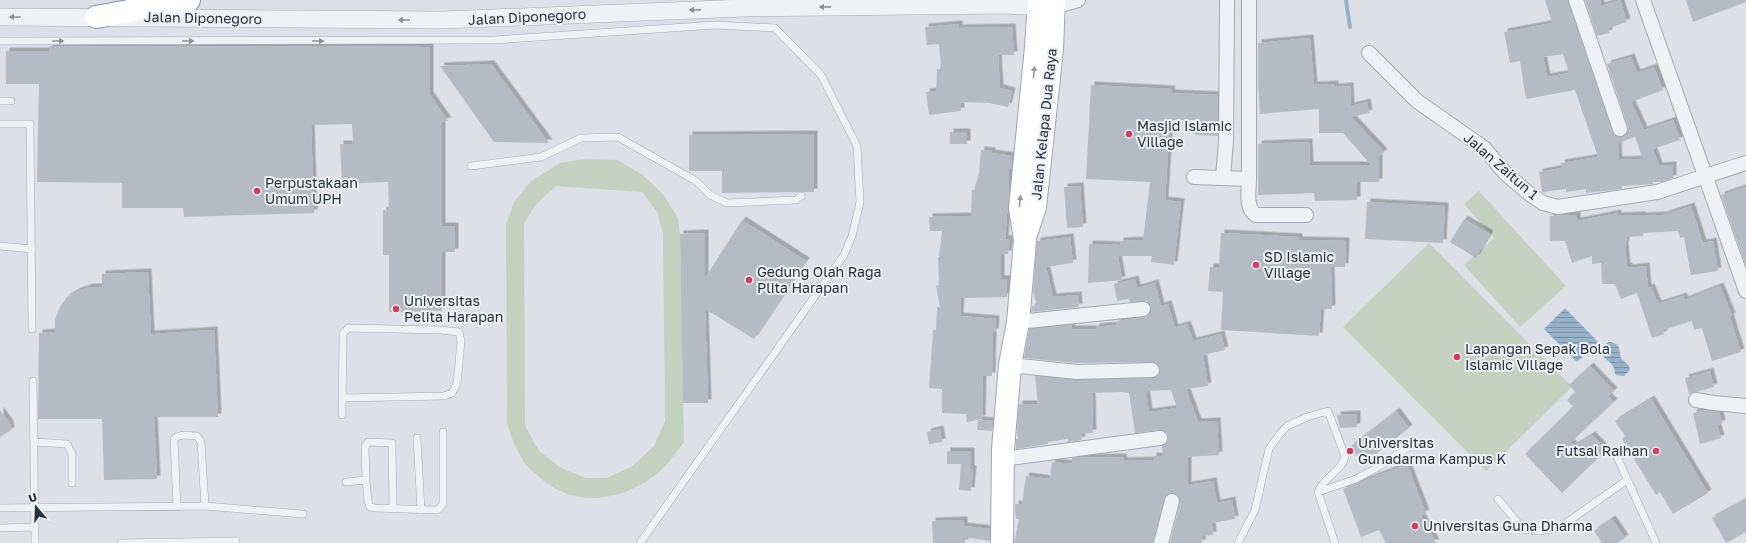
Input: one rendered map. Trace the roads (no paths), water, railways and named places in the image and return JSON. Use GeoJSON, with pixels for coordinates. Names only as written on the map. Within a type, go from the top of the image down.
{"type":"FeatureCollection","features":[{"type":"Feature","properties":{"kind":"main road"},"geometry":{"type":"LineString","coordinates":[[96,17],[189,0]]}},
{"type":"Feature","properties":{"kind":"main road","name":"Jalan Kelapa Dua Raya"},"geometry":{"type":"LineString","coordinates":[[1002,543],[1003,459],[1010,366],[1018,322],[1025,239],[1035,207],[1036,127],[1052,49],[1046,4]]}},
{"type":"Feature","properties":{"kind":"street"},"geometry":{"type":"LineString","coordinates":[[1046,4],[1078,0]]}},
{"type":"Feature","properties":{"kind":"street"},"geometry":{"type":"LineString","coordinates":[[1223,177],[1226,141],[1227,0]]}},
{"type":"Feature","properties":{"kind":"street"},"geometry":{"type":"LineString","coordinates":[[1249,0],[1249,207],[1252,213],[1256,215],[1306,215]]}},
{"type":"Feature","properties":{"kind":"street"},"geometry":{"type":"LineString","coordinates":[[1576,0],[1620,129]]}},
{"type":"Feature","properties":{"kind":"street"},"geometry":{"type":"LineString","coordinates":[[1643,0],[1746,291]]}},
{"type":"Feature","properties":{"kind":"street","name":"Jalan Diponegoro"},"geometry":{"type":"LineString","coordinates":[[0,17],[443,20],[722,9],[1046,4]]}},
{"type":"Feature","properties":{"kind":"street","name":"Jalan Zaitun 1"},"geometry":{"type":"LineString","coordinates":[[1369,53],[1417,101],[1484,148],[1505,173],[1527,192],[1543,203],[1558,207],[1657,192],[1746,163]]}},
{"type":"Feature","properties":{"kind":"street"},"geometry":{"type":"LineString","coordinates":[[1194,177],[1249,179]]}},
{"type":"Feature","properties":{"kind":"street"},"geometry":{"type":"LineString","coordinates":[[1018,322],[1142,309]]}},
{"type":"Feature","properties":{"kind":"street"},"geometry":{"type":"LineString","coordinates":[[1010,366],[1091,372],[1152,370]]}},
{"type":"Feature","properties":{"kind":"street"},"geometry":{"type":"LineString","coordinates":[[1696,400],[1746,406]]}},
{"type":"Feature","properties":{"kind":"street"},"geometry":{"type":"LineString","coordinates":[[1003,459],[1160,438]]}},
{"type":"Feature","properties":{"kind":"street"},"geometry":{"type":"LineString","coordinates":[[1161,543],[1172,501]]}},
{"type":"Feature","properties":{"kind":"lane"},"geometry":{"type":"LineString","coordinates":[[0,41],[441,41],[494,40],[715,25],[775,28],[821,75],[857,146],[860,202],[852,236],[844,255],[640,543]]}},
{"type":"Feature","properties":{"kind":"lane"},"geometry":{"type":"LineString","coordinates":[[0,101],[11,101]]}},
{"type":"Feature","properties":{"kind":"lane"},"geometry":{"type":"LineString","coordinates":[[0,124],[30,124],[32,329]]}},
{"type":"Feature","properties":{"kind":"lane"},"geometry":{"type":"LineString","coordinates":[[471,166],[541,157],[581,138],[618,137],[696,181],[710,195],[727,203],[796,200],[801,196]]}},
{"type":"Feature","properties":{"kind":"lane"},"geometry":{"type":"LineString","coordinates":[[0,246],[32,249]]}},
{"type":"Feature","properties":{"kind":"lane"},"geometry":{"type":"LineString","coordinates":[[342,415],[344,334],[348,328],[440,330],[456,331],[460,334],[459,375],[455,389],[452,393],[444,396],[343,398]]}},
{"type":"Feature","properties":{"kind":"lane"},"geometry":{"type":"LineString","coordinates":[[33,381],[34,543]]}},
{"type":"Feature","properties":{"kind":"lane"},"geometry":{"type":"LineString","coordinates":[[1238,543],[1255,510],[1269,449],[1287,426],[1307,417],[1328,411],[1345,456],[1341,467],[1320,487],[1318,492],[1335,543]]}},
{"type":"Feature","properties":{"kind":"lane"},"geometry":{"type":"LineString","coordinates":[[393,509],[392,443],[368,442],[365,447],[366,480],[370,507],[393,509],[436,510],[443,504],[443,432]]}},
{"type":"Feature","properties":{"kind":"lane"},"geometry":{"type":"LineString","coordinates":[[177,508],[174,440],[176,437],[183,435],[197,436],[201,442],[206,506]]}},
{"type":"Feature","properties":{"kind":"lane"},"geometry":{"type":"LineString","coordinates":[[417,438],[421,510]]}},
{"type":"Feature","properties":{"kind":"lane"},"geometry":{"type":"LineString","coordinates":[[34,442],[67,444],[72,454],[72,483]]}},
{"type":"Feature","properties":{"kind":"lane"},"geometry":{"type":"LineString","coordinates":[[1318,492],[1356,479],[1380,466],[1413,444]]}},
{"type":"Feature","properties":{"kind":"lane"},"geometry":{"type":"LineString","coordinates":[[1614,450],[1656,543]]}},
{"type":"Feature","properties":{"kind":"lane"},"geometry":{"type":"LineString","coordinates":[[346,482],[366,480]]}},
{"type":"Feature","properties":{"kind":"lane"},"geometry":{"type":"LineString","coordinates":[[1498,499],[1523,529],[1539,531],[1559,528],[1627,480]]}},
{"type":"Feature","properties":{"kind":"lane"},"geometry":{"type":"LineString","coordinates":[[0,508],[177,508],[206,506],[303,514]]}},
{"type":"Feature","properties":{"kind":"lane"},"geometry":{"type":"LineString","coordinates":[[0,528],[34,527]]}},
{"type":"Feature","properties":{"kind":"lane"},"geometry":{"type":"LineString","coordinates":[[121,543],[236,541]]}},
{"type":"Feature","properties":{"kind":"water"},"geometry":{"type":"Polygon","coordinates":[[[1565,308],[1598,342],[1577,362],[1544,329],[1565,308]]]}},
{"type":"Feature","properties":{"kind":"water"},"geometry":{"type":"Polygon","coordinates":[[[1609,342],[1618,345],[1621,358],[1629,366],[1630,370],[1624,376],[1616,375],[1611,363],[1602,355],[1601,349],[1609,342]]]}},
{"type":"Feature","properties":{"kind":"waterway"},"geometry":{"type":"LineString","coordinates":[[1346,0],[1350,27]]}},
{"type":"Feature","properties":{"kind":"place","name":"Masjid Islamic Village"},"geometry":{"type":"Point","coordinates":[1129,134]}},
{"type":"Feature","properties":{"kind":"place","name":"Perpustakaan Umum UPH"},"geometry":{"type":"Point","coordinates":[257,191]}},
{"type":"Feature","properties":{"kind":"place","name":"SD Islamic Village"},"geometry":{"type":"Point","coordinates":[1256,265]}},
{"type":"Feature","properties":{"kind":"place","name":"Gedung Olah Raga Plita Harapan"},"geometry":{"type":"Point","coordinates":[749,280]}},
{"type":"Feature","properties":{"kind":"place","name":"Universitas Pelita Harapan"},"geometry":{"type":"Point","coordinates":[396,309]}},
{"type":"Feature","properties":{"kind":"place","name":"Lapangan Sepak Bola Islamic Village"},"geometry":{"type":"Point","coordinates":[1457,357]}},
{"type":"Feature","properties":{"kind":"place","name":"Universitas Gunadarma Kampus K"},"geometry":{"type":"Point","coordinates":[1350,451]}},
{"type":"Feature","properties":{"kind":"place","name":"Futsal Raihan"},"geometry":{"type":"Point","coordinates":[1656,451]}},
{"type":"Feature","properties":{"kind":"place","name":"Universitas Guna Dharma"},"geometry":{"type":"Point","coordinates":[1415,526]}}]}
